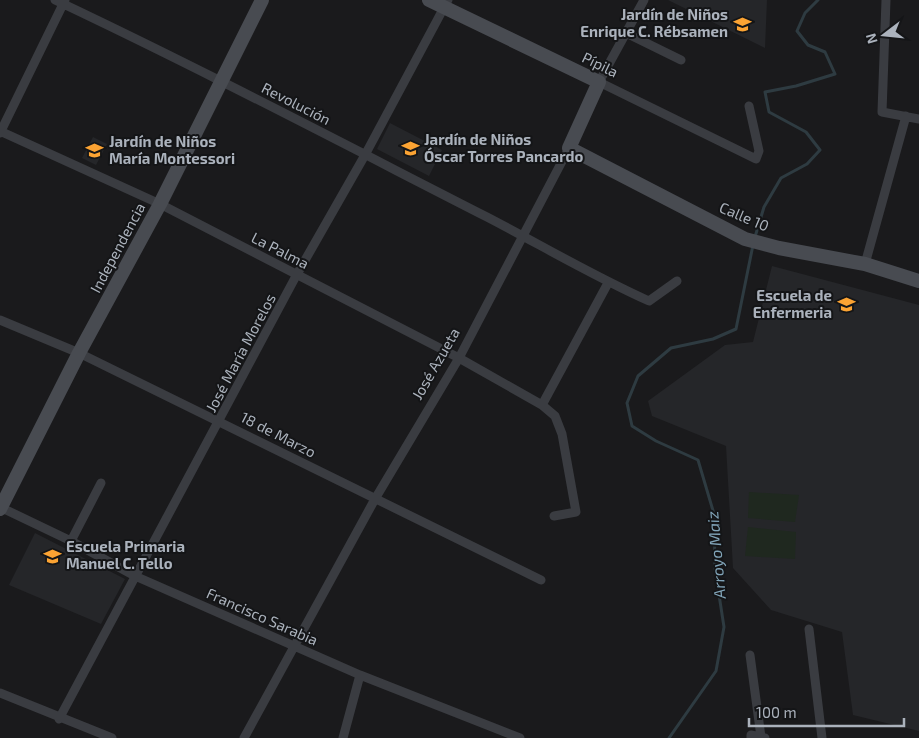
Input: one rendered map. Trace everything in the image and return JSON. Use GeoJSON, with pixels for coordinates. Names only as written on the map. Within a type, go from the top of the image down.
{"type":"FeatureCollection","features":[{"type":"Feature","properties":{"kind":"main road","name":"Independencia"},"geometry":{"type":"LineString","coordinates":[[0,508],[79,354],[160,204],[262,0]]}},
{"type":"Feature","properties":{"kind":"main road","name":"Pípila"},"geometry":{"type":"LineString","coordinates":[[429,0],[446,4],[599,82]]}},
{"type":"Feature","properties":{"kind":"main road","name":"José Azueta"},"geometry":{"type":"LineString","coordinates":[[569,148],[599,82]]}},
{"type":"Feature","properties":{"kind":"main road","name":"Calle 10"},"geometry":{"type":"LineString","coordinates":[[569,148],[745,238],[779,248],[865,264],[919,281]]}},
{"type":"Feature","properties":{"kind":"street","name":"José Azueta"},"geometry":{"type":"LineString","coordinates":[[599,82],[644,0]]}},
{"type":"Feature","properties":{"kind":"street"},"geometry":{"type":"LineString","coordinates":[[886,0],[882,112],[919,119]]}},
{"type":"Feature","properties":{"kind":"street","name":"Revolución"},"geometry":{"type":"LineString","coordinates":[[61,1],[222,81],[524,236],[608,283],[648,301],[677,281]]}},
{"type":"Feature","properties":{"kind":"street"},"geometry":{"type":"LineString","coordinates":[[0,132],[61,1]]}},
{"type":"Feature","properties":{"kind":"street","name":"José María Morelos"},"geometry":{"type":"LineString","coordinates":[[59,719],[220,422],[296,276],[365,155],[446,4]]}},
{"type":"Feature","properties":{"kind":"street"},"geometry":{"type":"LineString","coordinates":[[626,33],[681,60]]}},
{"type":"Feature","properties":{"kind":"street","name":"Pípila"},"geometry":{"type":"LineString","coordinates":[[599,82],[756,159],[759,151],[749,106]]}},
{"type":"Feature","properties":{"kind":"street"},"geometry":{"type":"LineString","coordinates":[[865,264],[906,116]]}},
{"type":"Feature","properties":{"kind":"street","name":"La Palma"},"geometry":{"type":"LineString","coordinates":[[0,132],[160,204],[296,276],[459,358],[542,406],[555,416],[562,434],[576,512],[554,516]]}},
{"type":"Feature","properties":{"kind":"street","name":"José Azueta"},"geometry":{"type":"LineString","coordinates":[[241,737],[295,646],[375,499],[459,358],[569,148]]}},
{"type":"Feature","properties":{"kind":"street"},"geometry":{"type":"LineString","coordinates":[[542,406],[608,283]]}},
{"type":"Feature","properties":{"kind":"street","name":"18 de Marzo"},"geometry":{"type":"LineString","coordinates":[[0,320],[79,354],[541,580]]}},
{"type":"Feature","properties":{"kind":"street"},"geometry":{"type":"LineString","coordinates":[[71,541],[101,483]]}},
{"type":"Feature","properties":{"kind":"street","name":"Francisco Sarabia"},"geometry":{"type":"LineString","coordinates":[[0,508],[71,541],[135,576],[360,675],[520,738]]}},
{"type":"Feature","properties":{"kind":"street"},"geometry":{"type":"LineString","coordinates":[[809,629],[822,738]]}},
{"type":"Feature","properties":{"kind":"street"},"geometry":{"type":"LineString","coordinates":[[750,655],[763,738],[751,736]]}},
{"type":"Feature","properties":{"kind":"street"},"geometry":{"type":"LineString","coordinates":[[343,738],[360,675]]}},
{"type":"Feature","properties":{"kind":"street"},"geometry":{"type":"LineString","coordinates":[[0,693],[59,719],[112,738]]}},
{"type":"Feature","properties":{"kind":"shaded area","name":"Jardín de Niños Enrique C. Rébsamen"},"geometry":{"type":"Polygon","coordinates":[[[668,0],[767,0],[765,48],[668,0]]]}},
{"type":"Feature","properties":{"kind":"shaded area","name":"Jardín de Niños Óscar Torres Pancardo"},"geometry":{"type":"Polygon","coordinates":[[[390,123],[442,150],[429,176],[377,149],[390,123]]]}},
{"type":"Feature","properties":{"kind":"shaded area","name":"Jardín de Niños María Montessori"},"geometry":{"type":"Polygon","coordinates":[[[93,137],[107,144],[96,165],[82,158],[93,137]]]}},
{"type":"Feature","properties":{"kind":"shaded area"},"geometry":{"type":"Polygon","coordinates":[[[772,266],[919,305],[919,731],[853,715],[842,632],[771,610],[733,568],[726,446],[652,416],[648,401],[725,345],[753,342],[772,266]]]}},
{"type":"Feature","properties":{"kind":"shaded area"},"geometry":{"type":"Polygon","coordinates":[[[749,492],[799,495],[795,522],[748,518],[749,492]]]}},
{"type":"Feature","properties":{"kind":"shaded area"},"geometry":{"type":"Polygon","coordinates":[[[748,527],[796,532],[795,559],[745,556],[748,527]]]}},
{"type":"Feature","properties":{"kind":"shaded area","name":"Escuela Primaria Manuel C. Tello"},"geometry":{"type":"Polygon","coordinates":[[[35,533],[125,579],[101,624],[9,585],[35,533]]]}},
{"type":"Feature","properties":{"kind":"waterway","name":"Arroyo Maiz"},"geometry":{"type":"LineString","coordinates":[[755,237],[764,207],[781,178],[807,164],[820,150],[806,132],[769,112],[765,92],[796,86],[835,74],[825,52],[808,45],[797,31],[805,13],[818,0]]}},
{"type":"Feature","properties":{"kind":"waterway","name":"Arroyo Maiz"},"geometry":{"type":"LineString","coordinates":[[669,738],[716,671],[724,627],[715,569],[714,514],[698,460],[656,441],[632,426],[627,403],[638,376],[671,348],[713,339],[736,329],[753,245]]}},
{"type":"Feature","properties":{"kind":"place","name":"Jardín de Niños Enrique C. Rébsamen"},"geometry":{"type":"Point","coordinates":[742,24]}},
{"type":"Feature","properties":{"kind":"place","name":"Jardín de Niños Óscar Torres Pancardo"},"geometry":{"type":"Point","coordinates":[410,149]}},
{"type":"Feature","properties":{"kind":"place","name":"Jardín de Niños María Montessori"},"geometry":{"type":"Point","coordinates":[95,151]}},
{"type":"Feature","properties":{"kind":"place","name":"Escuela de Enfermeria"},"geometry":{"type":"Point","coordinates":[846,305]}},
{"type":"Feature","properties":{"kind":"place","name":"Escuela Primaria Manuel C. Tello"},"geometry":{"type":"Point","coordinates":[52,556]}}]}
